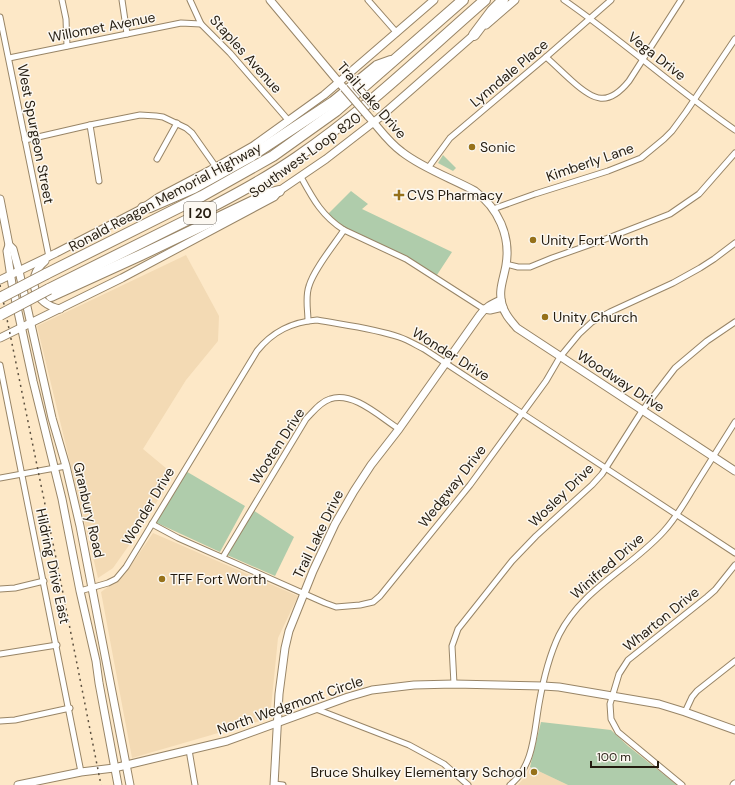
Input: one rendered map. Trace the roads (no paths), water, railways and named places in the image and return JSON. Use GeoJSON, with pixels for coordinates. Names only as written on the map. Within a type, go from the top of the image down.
{"type":"FeatureCollection","features":[{"type":"Feature","properties":{"kind":"highway","name":"Ronald Reagan Memorial Highway"},"geometry":{"type":"LineString","coordinates":[[0,298],[202,196],[273,156],[336,111],[463,0]]}},
{"type":"Feature","properties":{"kind":"highway","name":"Ronald Reagan Memorial Highway"},"geometry":{"type":"LineString","coordinates":[[50,292],[218,204],[263,179],[296,158],[375,98],[485,0]]}},
{"type":"Feature","properties":{"kind":"highway"},"geometry":{"type":"LineString","coordinates":[[474,35],[492,11],[503,0]]}},
{"type":"Feature","properties":{"kind":"highway"},"geometry":{"type":"LineString","coordinates":[[143,208],[150,207],[194,188],[234,167],[333,102],[377,66],[398,58]]}},
{"type":"Feature","properties":{"kind":"highway"},"geometry":{"type":"LineString","coordinates":[[0,315],[37,295],[50,292],[141,255],[268,194],[279,191]]}},
{"type":"Feature","properties":{"kind":"main road","name":"Trail Lake Drive"},"geometry":{"type":"LineString","coordinates":[[270,0],[391,143],[402,152],[428,168],[482,196],[493,209],[500,222],[507,254],[501,284],[502,304]]}},
{"type":"Feature","properties":{"kind":"main road"},"geometry":{"type":"LineString","coordinates":[[0,280],[49,257],[143,208],[159,197],[253,146],[342,85],[365,60],[434,0]]}},
{"type":"Feature","properties":{"kind":"main road","name":"Southwest Loop 820"},"geometry":{"type":"LineString","coordinates":[[0,338],[122,278],[274,197],[279,191],[301,177],[370,119],[389,109],[514,0]]}},
{"type":"Feature","properties":{"kind":"main road"},"geometry":{"type":"LineString","coordinates":[[365,60],[357,75],[355,82],[357,87],[377,109],[389,109]]}},
{"type":"Feature","properties":{"kind":"main road","name":"Granbury Road"},"geometry":{"type":"LineString","coordinates":[[0,199],[9,245],[7,251],[10,275],[33,380],[55,468],[96,661],[118,785]]}},
{"type":"Feature","properties":{"kind":"main road","name":"Granbury Road"},"geometry":{"type":"LineString","coordinates":[[9,245],[13,249],[19,271],[52,418],[66,466],[80,526],[130,785]]}},
{"type":"Feature","properties":{"kind":"main road"},"geometry":{"type":"LineString","coordinates":[[56,253],[39,266],[34,278],[36,292],[42,301],[60,309]]}},
{"type":"Feature","properties":{"kind":"main road"},"geometry":{"type":"LineString","coordinates":[[484,309],[490,310],[502,304]]}},
{"type":"Feature","properties":{"kind":"main road","name":"Woodway Drive"},"geometry":{"type":"LineString","coordinates":[[502,304],[507,316],[517,328],[735,471]]}},
{"type":"Feature","properties":{"kind":"main road","name":"Trail Lake Drive"},"geometry":{"type":"LineString","coordinates":[[274,784],[279,694],[286,648],[289,631],[304,594],[335,524],[371,465],[399,429],[484,309]]}},
{"type":"Feature","properties":{"kind":"main road","name":"North Wedgmont Circle"},"geometry":{"type":"LineString","coordinates":[[18,785],[81,772],[114,768],[227,741],[348,697],[372,690],[414,685],[454,684],[543,686],[574,690],[659,704],[735,730]]}},
{"type":"Feature","properties":{"kind":"street"},"geometry":{"type":"LineString","coordinates":[[62,0],[66,19],[67,46]]}},
{"type":"Feature","properties":{"kind":"street"},"geometry":{"type":"LineString","coordinates":[[122,0],[128,34]]}},
{"type":"Feature","properties":{"kind":"street","name":"Staples Avenue"},"geometry":{"type":"LineString","coordinates":[[190,0],[201,24],[230,53],[289,121]]}},
{"type":"Feature","properties":{"kind":"street"},"geometry":{"type":"LineString","coordinates":[[368,0],[397,33]]}},
{"type":"Feature","properties":{"kind":"street","name":"Vega Drive"},"geometry":{"type":"LineString","coordinates":[[564,0],[591,19],[642,60],[735,130]]}},
{"type":"Feature","properties":{"kind":"street","name":"Lynndale Place"},"geometry":{"type":"LineString","coordinates":[[428,168],[450,138],[591,19],[611,0]]}},
{"type":"Feature","properties":{"kind":"street"},"geometry":{"type":"LineString","coordinates":[[546,57],[581,90],[592,96],[600,98],[612,96],[622,89],[681,0]]}},
{"type":"Feature","properties":{"kind":"street","name":"West Spurgeon Street"},"geometry":{"type":"LineString","coordinates":[[0,17],[49,257]]}},
{"type":"Feature","properties":{"kind":"street","name":"Willomet Avenue"},"geometry":{"type":"LineString","coordinates":[[9,58],[181,23],[201,24]]}},
{"type":"Feature","properties":{"kind":"street","name":"Kimberly Lane"},"geometry":{"type":"LineString","coordinates":[[493,209],[641,158],[664,140],[694,100],[735,39]]}},
{"type":"Feature","properties":{"kind":"street"},"geometry":{"type":"LineString","coordinates":[[25,140],[140,115],[163,117],[177,123],[192,133],[216,167]]}},
{"type":"Feature","properties":{"kind":"street"},"geometry":{"type":"LineString","coordinates":[[157,159],[177,123]]}},
{"type":"Feature","properties":{"kind":"street"},"geometry":{"type":"LineString","coordinates":[[90,125],[99,181]]}},
{"type":"Feature","properties":{"kind":"street"},"geometry":{"type":"LineString","coordinates":[[506,264],[518,268],[530,267],[670,214],[699,194],[735,153]]}},
{"type":"Feature","properties":{"kind":"street"},"geometry":{"type":"LineString","coordinates":[[301,177],[322,212],[344,230],[406,259],[484,309]]}},
{"type":"Feature","properties":{"kind":"street"},"geometry":{"type":"LineString","coordinates":[[308,321],[308,287],[317,270],[344,230]]}},
{"type":"Feature","properties":{"kind":"street","name":"Wedgway Drive"},"geometry":{"type":"LineString","coordinates":[[152,524],[178,538],[325,604],[336,607],[360,606],[372,602],[380,596],[470,485],[546,381],[560,357],[579,334],[592,322],[610,312],[686,276],[714,259],[735,243]]}},
{"type":"Feature","properties":{"kind":"street","name":"Wonder Drive"},"geometry":{"type":"LineString","coordinates":[[80,591],[108,583],[116,579],[126,567],[257,351],[265,341],[284,328],[317,320],[400,337],[424,349],[735,553]]}},
{"type":"Feature","properties":{"kind":"street","name":"Wosley Drive"},"geometry":{"type":"LineString","coordinates":[[454,684],[452,646],[458,629],[512,560],[592,485],[606,468],[642,411],[675,368],[707,341],[735,322]]}},
{"type":"Feature","properties":{"kind":"street","name":"Hildring Drive East"},"geometry":{"type":"LineString","coordinates":[[0,364],[70,708],[81,772]]}},
{"type":"Feature","properties":{"kind":"street","name":"Wooten Drive"},"geometry":{"type":"LineString","coordinates":[[223,557],[306,419],[322,403],[335,398],[347,399],[366,406],[399,429]]}},
{"type":"Feature","properties":{"kind":"street","name":"Winifred Drive"},"geometry":{"type":"LineString","coordinates":[[510,785],[525,766],[531,753],[543,686],[553,650],[559,635],[576,609],[587,597],[653,542],[677,515],[735,422]]}},
{"type":"Feature","properties":{"kind":"street"},"geometry":{"type":"LineString","coordinates":[[0,478],[66,466]]}},
{"type":"Feature","properties":{"kind":"street","name":"Wharton Drive"},"geometry":{"type":"LineString","coordinates":[[682,785],[618,732],[611,719],[610,709],[612,697],[619,674],[628,660],[707,597],[735,565]]}},
{"type":"Feature","properties":{"kind":"street"},"geometry":{"type":"LineString","coordinates":[[0,589],[15,588],[44,581]]}},
{"type":"Feature","properties":{"kind":"street"},"geometry":{"type":"LineString","coordinates":[[0,654],[57,645]]}},
{"type":"Feature","properties":{"kind":"street"},"geometry":{"type":"LineString","coordinates":[[685,712],[692,697],[697,691],[735,661]]}},
{"type":"Feature","properties":{"kind":"street"},"geometry":{"type":"LineString","coordinates":[[0,721],[15,720],[70,708]]}},
{"type":"Feature","properties":{"kind":"street"},"geometry":{"type":"LineString","coordinates":[[316,709],[409,745],[444,764],[468,785]]}},
{"type":"Feature","properties":{"kind":"street"},"geometry":{"type":"LineString","coordinates":[[189,750],[195,785]]}},
{"type":"Feature","properties":{"kind":"street"},"geometry":{"type":"LineString","coordinates":[[274,784],[283,785]]}},
{"type":"Feature","properties":{"kind":"railway"},"geometry":{"type":"LineString","coordinates":[[0,285],[101,785]]}},
{"type":"Feature","properties":{"kind":"place","name":"Sonic"},"geometry":{"type":"Point","coordinates":[472,147]}},
{"type":"Feature","properties":{"kind":"place","name":"CVS Pharmacy"},"geometry":{"type":"Point","coordinates":[399,195]}},
{"type":"Feature","properties":{"kind":"place","name":"Unity Fort Worth"},"geometry":{"type":"Point","coordinates":[533,240]}},
{"type":"Feature","properties":{"kind":"place","name":"Unity Church"},"geometry":{"type":"Point","coordinates":[545,317]}},
{"type":"Feature","properties":{"kind":"place","name":"TFF Fort Worth"},"geometry":{"type":"Point","coordinates":[162,579]}},
{"type":"Feature","properties":{"kind":"place","name":"Bruce Shulkey Elementary School"},"geometry":{"type":"Point","coordinates":[534,772]}}]}
